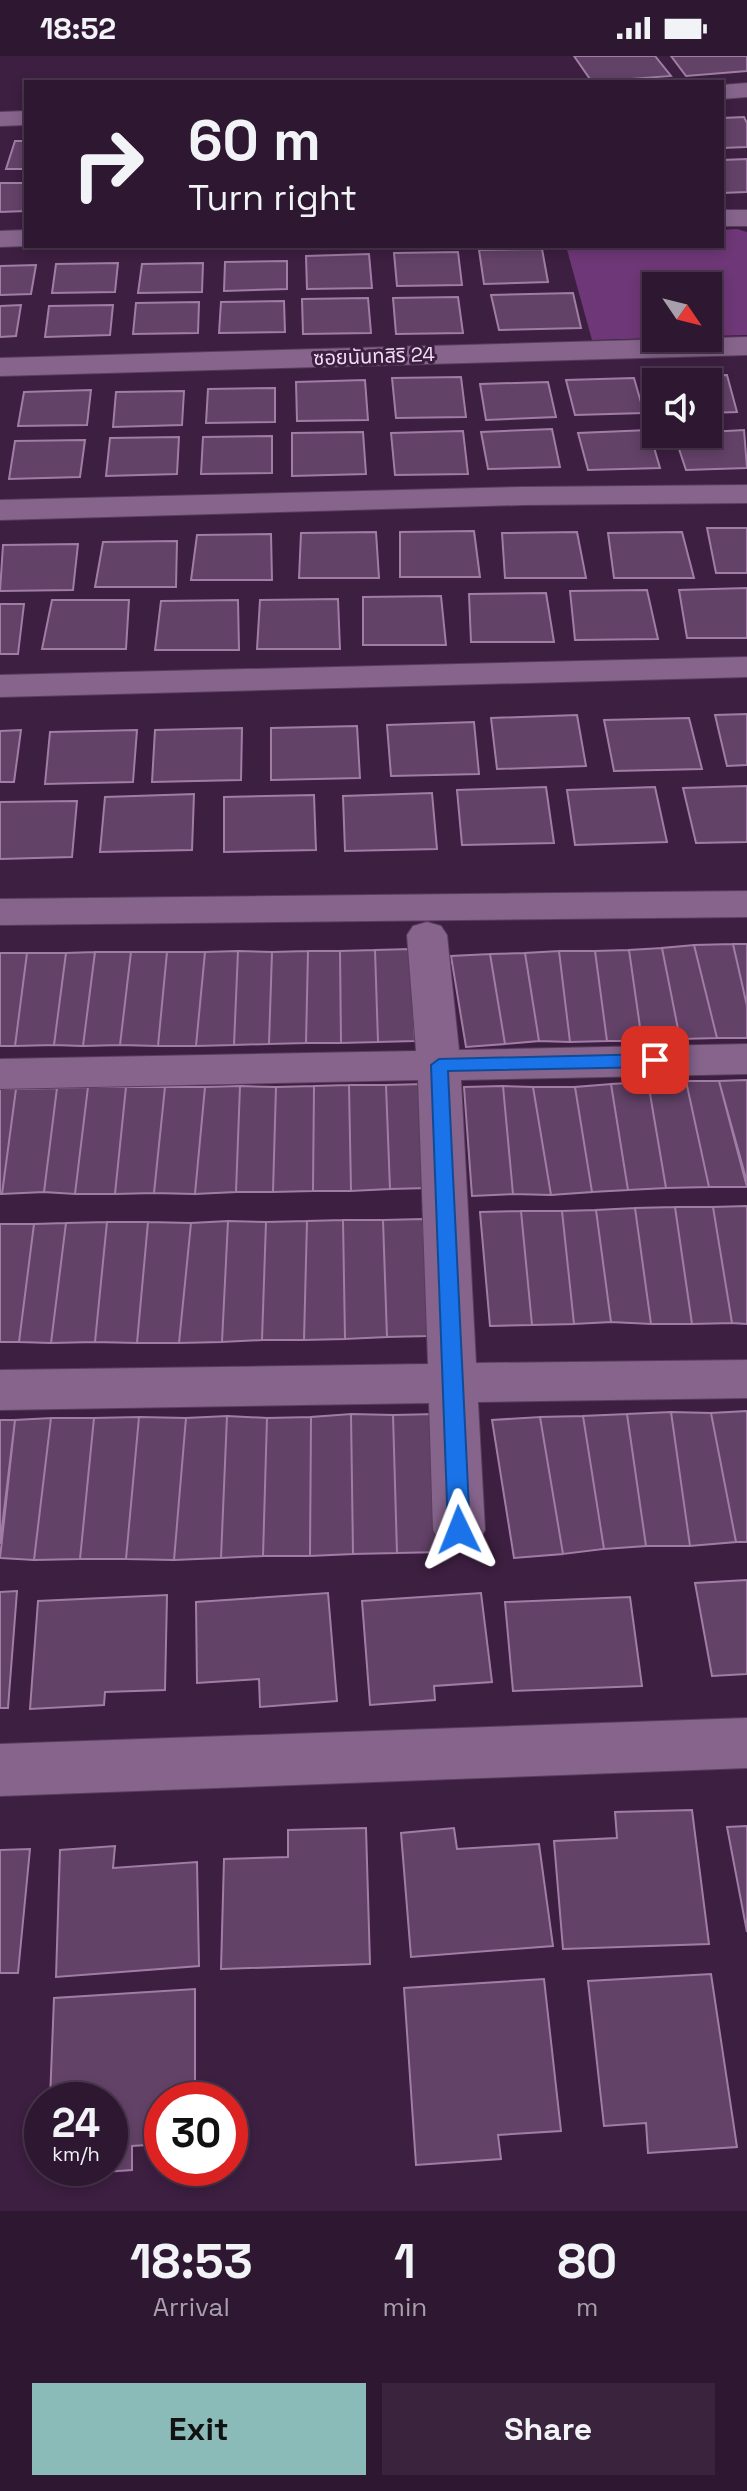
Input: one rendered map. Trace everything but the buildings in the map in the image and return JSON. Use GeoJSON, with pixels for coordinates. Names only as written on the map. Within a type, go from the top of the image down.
{"type":"FeatureCollection","features":[{"type":"Feature","properties":{"kind":"street"},"geometry":{"type":"LineString","coordinates":[[724,92],[747,90]]}},
{"type":"Feature","properties":{"kind":"street"},"geometry":{"type":"LineString","coordinates":[[0,119],[24,118]]}},
{"type":"Feature","properties":{"kind":"street"},"geometry":{"type":"LineString","coordinates":[[724,218],[747,218]]}},
{"type":"Feature","properties":{"kind":"street"},"geometry":{"type":"LineString","coordinates":[[0,239],[24,238]]}},
{"type":"Feature","properties":{"kind":"street","name":"ซอยนันทสิริ 24"},"geometry":{"type":"LineString","coordinates":[[0,367],[747,346]]}},
{"type":"Feature","properties":{"kind":"street"},"geometry":{"type":"LineString","coordinates":[[0,510],[523,496],[747,494]]}},
{"type":"Feature","properties":{"kind":"street"},"geometry":{"type":"LineString","coordinates":[[0,686],[747,667]]}},
{"type":"Feature","properties":{"kind":"street"},"geometry":{"type":"LineString","coordinates":[[0,912],[747,904]]}},
{"type":"Feature","properties":{"kind":"street"},"geometry":{"type":"LineString","coordinates":[[427,935],[439,1065],[459,1530]]}},
{"type":"Feature","properties":{"kind":"street"},"geometry":{"type":"LineString","coordinates":[[0,1074],[747,1059]]}},
{"type":"Feature","properties":{"kind":"street"},"geometry":{"type":"LineString","coordinates":[[0,1390],[453,1386],[747,1379]]}},
{"type":"Feature","properties":{"kind":"street"},"geometry":{"type":"LineString","coordinates":[[0,1770],[747,1743]]}},
{"type":"Feature","properties":{"kind":"shaded area"},"geometry":{"type":"Polygon","coordinates":[[[724,230],[747,232],[747,335],[722,336],[722,272],[642,272],[642,338],[592,340],[567,248],[724,248],[724,230]]]}},
{"type":"Feature","properties":{"kind":"route"},"geometry":{"type":"LineString","coordinates":[[459,1530],[439,1065],[655,1060]]}}]}
